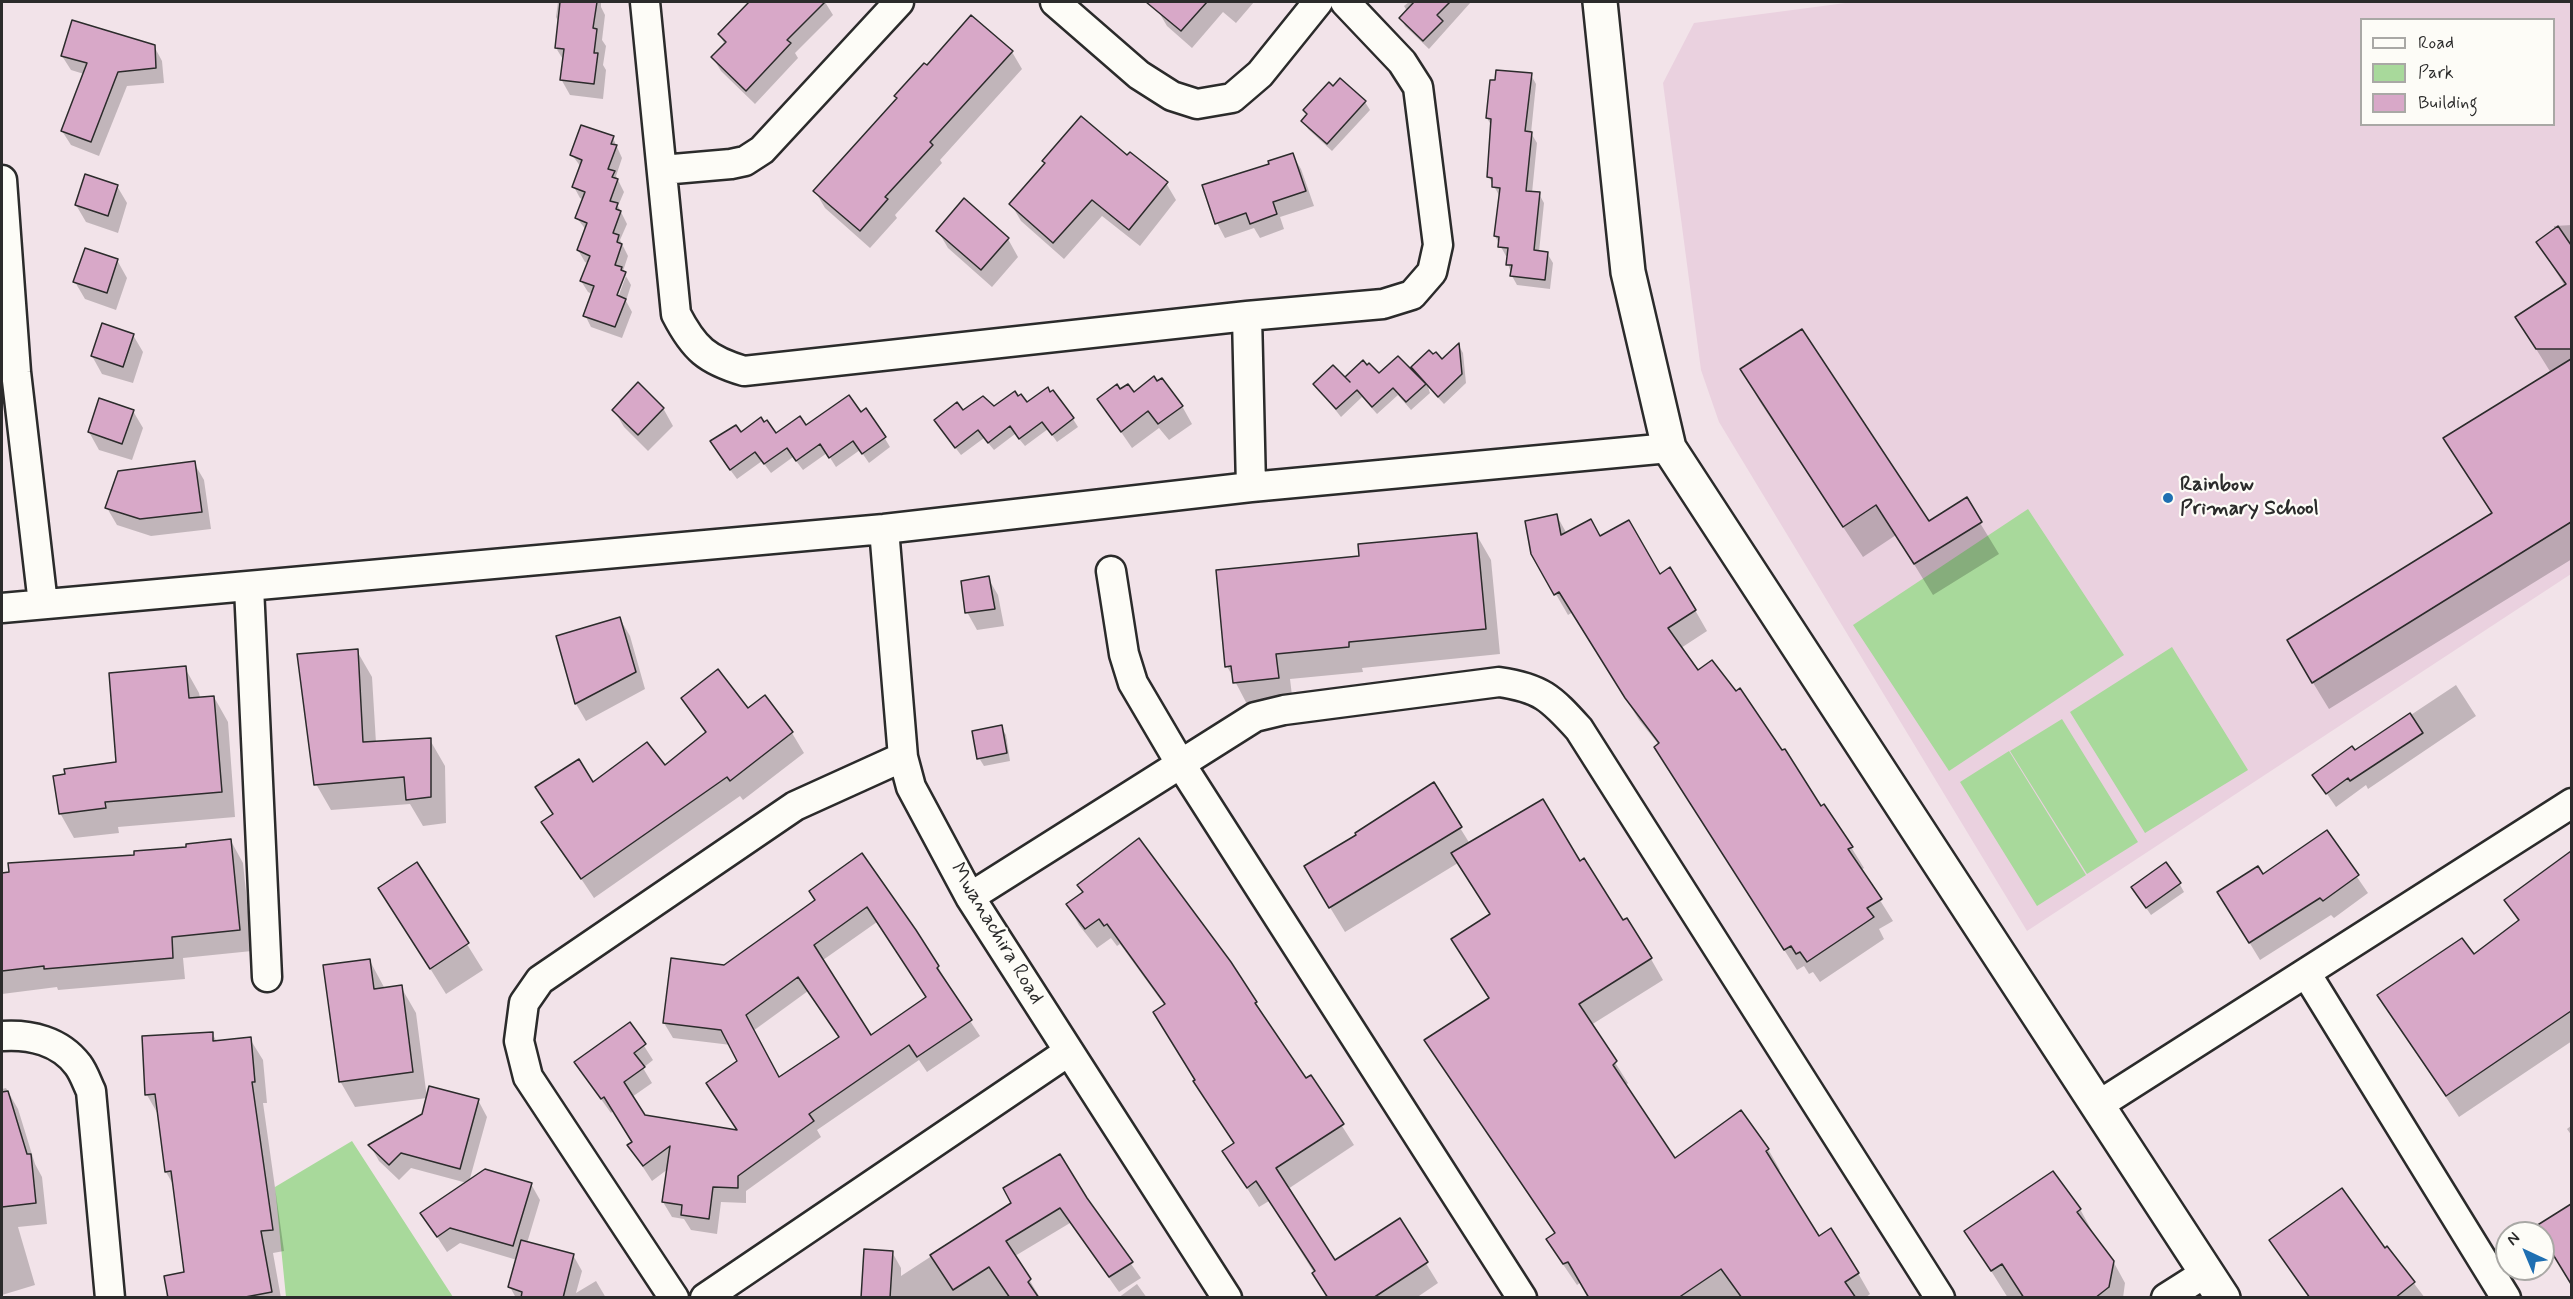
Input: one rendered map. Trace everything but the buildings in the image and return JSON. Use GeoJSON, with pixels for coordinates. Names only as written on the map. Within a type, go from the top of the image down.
{"type":"FeatureCollection","features":[{"type":"Feature","properties":{"kind":"street"},"geometry":{"type":"LineString","coordinates":[[645,2],[676,314],[686,333],[708,358],[744,371],[1247,316],[1383,304],[1412,296],[1432,272],[1438,245],[1418,87],[1402,62],[1345,2]]}},
{"type":"Feature","properties":{"kind":"street"},"geometry":{"type":"LineString","coordinates":[[663,170],[731,164],[745,161],[762,150],[899,2]]}},
{"type":"Feature","properties":{"kind":"street"},"geometry":{"type":"LineString","coordinates":[[1055,2],[1139,75],[1172,96],[1197,104],[1232,98],[1260,74],[1318,2]]}},
{"type":"Feature","properties":{"kind":"street"},"geometry":{"type":"LineString","coordinates":[[1600,2],[1628,272],[1669,448],[2215,1285],[2166,1298]]}},
{"type":"Feature","properties":{"kind":"street"},"geometry":{"type":"LineString","coordinates":[[2,180],[9,373],[43,604]]}},
{"type":"Feature","properties":{"kind":"street"},"geometry":{"type":"LineString","coordinates":[[1247,316],[1251,487]]}},
{"type":"Feature","properties":{"kind":"street"},"geometry":{"type":"LineString","coordinates":[[2,608],[884,529],[1251,487],[1669,448]]}},
{"type":"Feature","properties":{"kind":"street","name":"Mwanachira Road"},"geometry":{"type":"LineString","coordinates":[[884,529],[903,757],[911,787],[970,897],[1227,1298]]}},
{"type":"Feature","properties":{"kind":"street"},"geometry":{"type":"LineString","coordinates":[[1111,571],[1124,654],[1133,683],[1180,763],[1522,1298]]}},
{"type":"Feature","properties":{"kind":"street"},"geometry":{"type":"LineString","coordinates":[[249,587],[267,977]]}},
{"type":"Feature","properties":{"kind":"street"},"geometry":{"type":"LineString","coordinates":[[970,897],[1255,717],[1284,710],[1499,682],[1527,686],[1555,703],[1585,739],[1940,1298]]}},
{"type":"Feature","properties":{"kind":"street"},"geometry":{"type":"LineString","coordinates":[[674,1298],[528,1077],[519,1041],[524,1003],[540,980],[795,806],[903,757]]}},
{"type":"Feature","properties":{"kind":"street"},"geometry":{"type":"LineString","coordinates":[[2097,1106],[2571,803]]}},
{"type":"Feature","properties":{"kind":"street"},"geometry":{"type":"LineString","coordinates":[[2306,973],[2506,1298]]}},
{"type":"Feature","properties":{"kind":"street"},"geometry":{"type":"LineString","coordinates":[[2,1036],[40,1038],[63,1050],[78,1065],[91,1091],[110,1298]]}},
{"type":"Feature","properties":{"kind":"street"},"geometry":{"type":"LineString","coordinates":[[705,1298],[1068,1052]]}},
{"type":"Feature","properties":{"kind":"shaded area","name":"Rainbow Primary School"},"geometry":{"type":"Polygon","coordinates":[[[1853,2],[2571,2],[2571,574],[2027,931],[1719,422],[1701,370],[1663,83],[1694,23],[1853,2]]]}},
{"type":"Feature","properties":{"kind":"green space"},"geometry":{"type":"Polygon","coordinates":[[[2028,509],[2124,655],[1949,771],[1853,625],[2028,509]]]}},
{"type":"Feature","properties":{"kind":"green space"},"geometry":{"type":"Polygon","coordinates":[[[2172,647],[2248,770],[2145,833],[2070,712],[2172,647]]]}},
{"type":"Feature","properties":{"kind":"green space"},"geometry":{"type":"Polygon","coordinates":[[[2062,719],[2138,842],[2087,874],[2010,751],[2062,719]]]}},
{"type":"Feature","properties":{"kind":"green space"},"geometry":{"type":"Polygon","coordinates":[[[2009,751],[2086,875],[2037,906],[1960,782],[2009,751]]]}},
{"type":"Feature","properties":{"kind":"green space"},"geometry":{"type":"Polygon","coordinates":[[[352,1141],[453,1297],[286,1297],[275,1187],[352,1141]]]}},
{"type":"Feature","properties":{"kind":"place","name":"Rainbow Primary School"},"geometry":{"type":"Point","coordinates":[2168,498]}}]}
